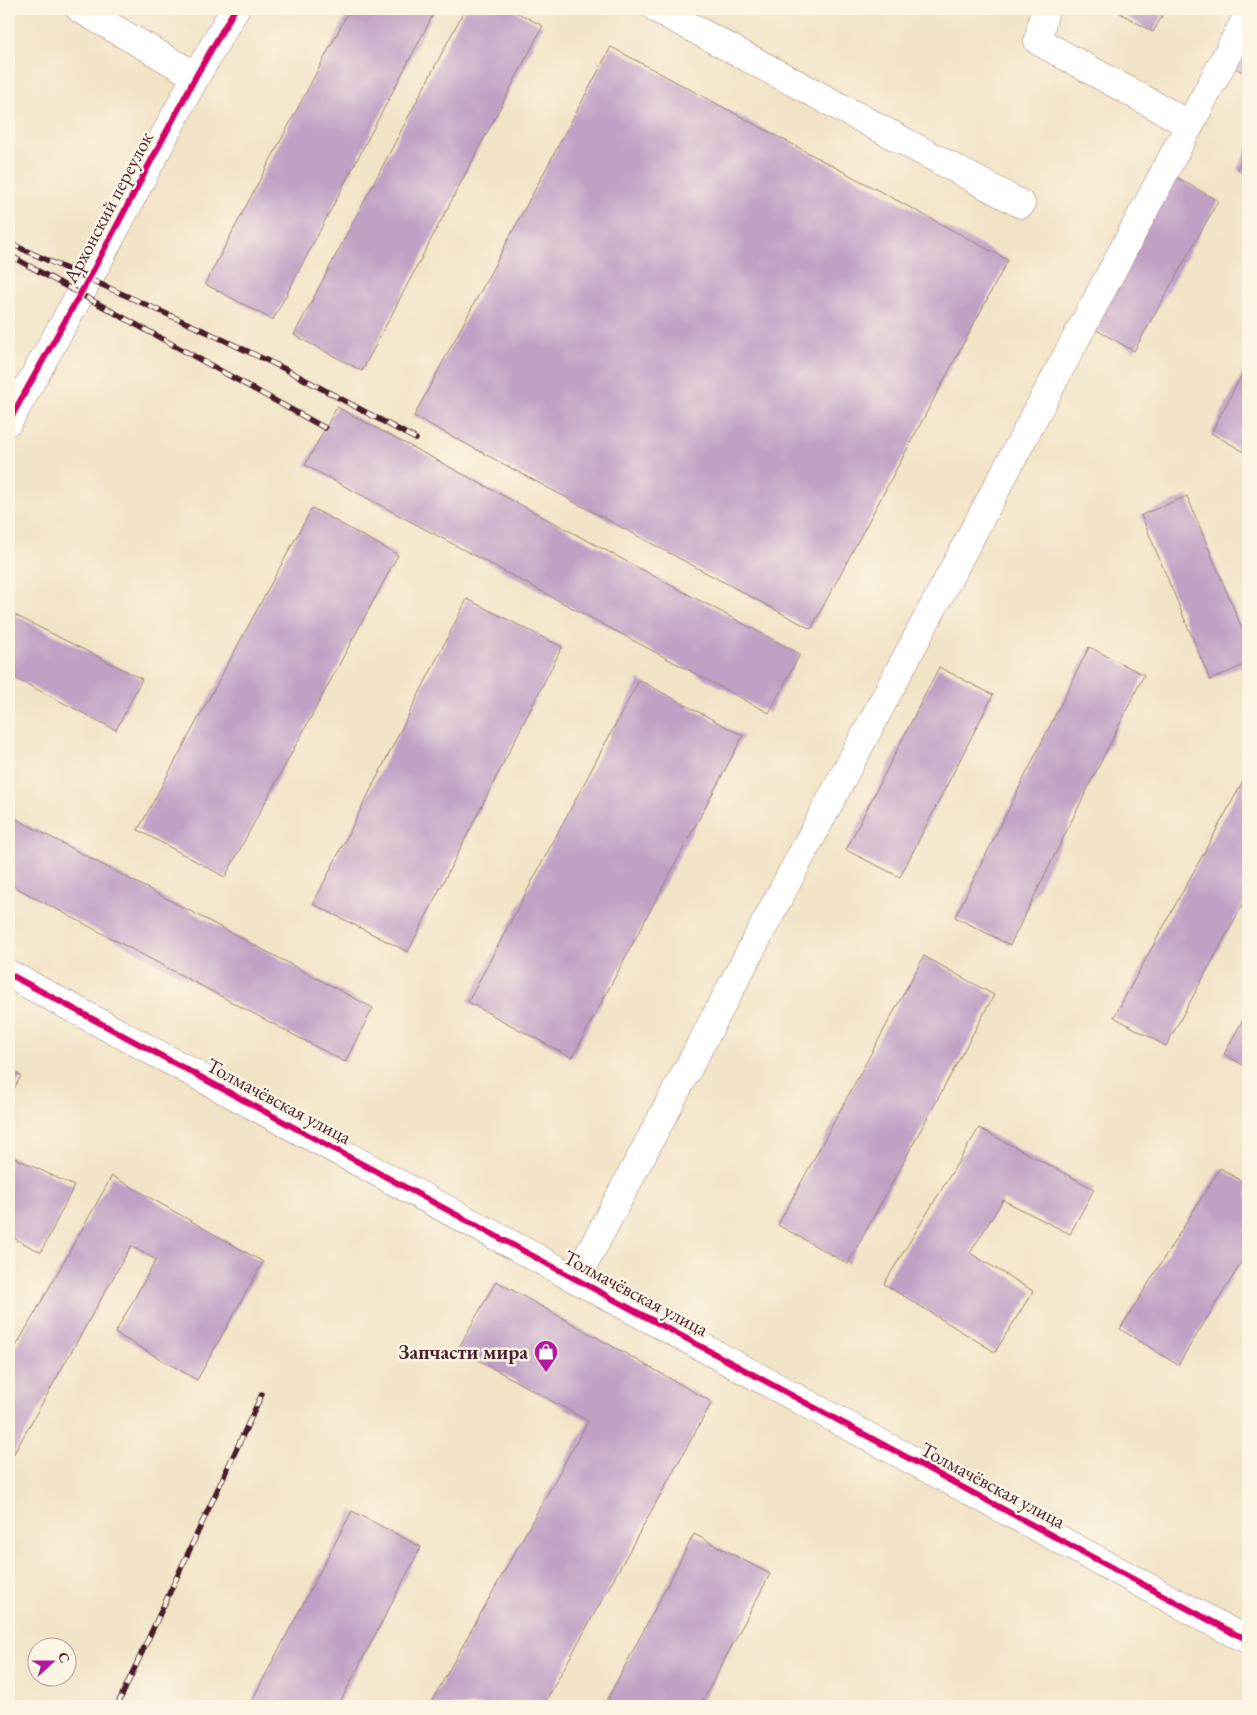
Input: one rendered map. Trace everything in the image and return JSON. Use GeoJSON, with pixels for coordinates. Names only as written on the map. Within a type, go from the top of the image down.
{"type":"FeatureCollection","features":[{"type":"Feature","properties":{"kind":"street"},"geometry":{"type":"LineString","coordinates":[[80,9],[196,76]]}},
{"type":"Feature","properties":{"kind":"street","name":"Архонский переулок"},"geometry":{"type":"LineString","coordinates":[[9,421],[88,280],[196,76],[235,9]]}},
{"type":"Feature","properties":{"kind":"street"},"geometry":{"type":"LineString","coordinates":[[658,9],[1020,204]]}},
{"type":"Feature","properties":{"kind":"street"},"geometry":{"type":"LineString","coordinates":[[1045,9],[1038,41],[1190,125]]}},
{"type":"Feature","properties":{"kind":"street"},"geometry":{"type":"LineString","coordinates":[[576,1279],[1248,15]]}},
{"type":"Feature","properties":{"kind":"street","name":"Толмачёвская улица"},"geometry":{"type":"LineString","coordinates":[[9,974],[1226,1629],[1248,1639]]}},
{"type":"Feature","properties":{"kind":"building"},"geometry":{"type":"Polygon","coordinates":[[[350,9],[436,9],[273,320],[205,284],[350,9]]]}},
{"type":"Feature","properties":{"kind":"building"},"geometry":{"type":"Polygon","coordinates":[[[465,9],[510,9],[543,26],[362,371],[294,335],[465,9]]]}},
{"type":"Feature","properties":{"kind":"building"},"geometry":{"type":"Polygon","coordinates":[[[1113,9],[1166,9],[1153,32],[1113,9]]]}},
{"type":"Feature","properties":{"kind":"building"},"geometry":{"type":"Polygon","coordinates":[[[1248,37],[1248,75],[1232,66],[1248,37]]]}},
{"type":"Feature","properties":{"kind":"building"},"geometry":{"type":"Polygon","coordinates":[[[611,47],[1008,260],[811,629],[414,416],[611,47]]]}},
{"type":"Feature","properties":{"kind":"building"},"geometry":{"type":"Polygon","coordinates":[[[1248,148],[1248,175],[1237,169],[1248,148]]]}},
{"type":"Feature","properties":{"kind":"building"},"geometry":{"type":"Polygon","coordinates":[[[1176,177],[1218,201],[1134,351],[1091,327],[1176,177]]]}},
{"type":"Feature","properties":{"kind":"building"},"geometry":{"type":"Polygon","coordinates":[[[1248,363],[1248,454],[1211,433],[1248,363]]]}},
{"type":"Feature","properties":{"kind":"building"},"geometry":{"type":"Polygon","coordinates":[[[337,407],[800,654],[769,713],[305,465],[337,407]]]}},
{"type":"Feature","properties":{"kind":"building"},"geometry":{"type":"Polygon","coordinates":[[[1187,496],[1248,643],[1248,663],[1210,680],[1141,515],[1187,496]]]}},
{"type":"Feature","properties":{"kind":"building"},"geometry":{"type":"Polygon","coordinates":[[[312,508],[398,555],[225,877],[138,830],[312,508]]]}},
{"type":"Feature","properties":{"kind":"building"},"geometry":{"type":"Polygon","coordinates":[[[467,599],[562,647],[408,952],[313,904],[467,599]]]}},
{"type":"Feature","properties":{"kind":"building"},"geometry":{"type":"Polygon","coordinates":[[[9,612],[142,679],[116,730],[9,675],[9,612]]]}},
{"type":"Feature","properties":{"kind":"building"},"geometry":{"type":"Polygon","coordinates":[[[1089,647],[1144,675],[1010,945],[955,917],[1089,647]]]}},
{"type":"Feature","properties":{"kind":"building"},"geometry":{"type":"Polygon","coordinates":[[[939,667],[993,695],[900,877],[846,850],[939,667]]]}},
{"type":"Feature","properties":{"kind":"building"},"geometry":{"type":"Polygon","coordinates":[[[639,680],[743,736],[572,1058],[468,1002],[639,680]]]}},
{"type":"Feature","properties":{"kind":"building"},"geometry":{"type":"Polygon","coordinates":[[[1248,772],[1248,895],[1166,1046],[1114,1017],[1248,772]]]}},
{"type":"Feature","properties":{"kind":"building"},"geometry":{"type":"Polygon","coordinates":[[[9,815],[373,1008],[345,1062],[9,884],[9,815]]]}},
{"type":"Feature","properties":{"kind":"building"},"geometry":{"type":"Polygon","coordinates":[[[924,956],[994,995],[848,1264],[778,1225],[924,956]]]}},
{"type":"Feature","properties":{"kind":"building"},"geometry":{"type":"Polygon","coordinates":[[[1248,1011],[1248,1068],[1224,1054],[1248,1011]]]}},
{"type":"Feature","properties":{"kind":"building"},"geometry":{"type":"Polygon","coordinates":[[[9,1069],[21,1076],[9,1098],[9,1069]]]}},
{"type":"Feature","properties":{"kind":"building"},"geometry":{"type":"Polygon","coordinates":[[[979,1128],[1094,1189],[1070,1234],[1003,1200],[970,1253],[1033,1291],[995,1352],[884,1284],[979,1128]]]}},
{"type":"Feature","properties":{"kind":"building"},"geometry":{"type":"Polygon","coordinates":[[[9,1155],[74,1186],[41,1252],[9,1236],[9,1155]]]}},
{"type":"Feature","properties":{"kind":"building"},"geometry":{"type":"Polygon","coordinates":[[[1220,1168],[1248,1185],[1248,1252],[1178,1365],[1120,1329],[1220,1168]]]}},
{"type":"Feature","properties":{"kind":"building"},"geometry":{"type":"Polygon","coordinates":[[[112,1176],[263,1262],[197,1380],[115,1333],[156,1260],[131,1246],[9,1462],[9,1359],[112,1176]]]}},
{"type":"Feature","properties":{"kind":"building"},"geometry":{"type":"Polygon","coordinates":[[[496,1281],[712,1402],[543,1706],[429,1706],[588,1421],[458,1349],[496,1281]]]}},
{"type":"Feature","properties":{"kind":"building"},"geometry":{"type":"Polygon","coordinates":[[[352,1511],[421,1547],[338,1706],[249,1706],[352,1511]]]}},
{"type":"Feature","properties":{"kind":"building"},"geometry":{"type":"Polygon","coordinates":[[[694,1534],[770,1574],[700,1706],[604,1706],[694,1534]]]}},
{"type":"Feature","properties":{"kind":"railway"},"geometry":{"type":"LineString","coordinates":[[9,243],[285,369],[416,439]]}},
{"type":"Feature","properties":{"kind":"railway"},"geometry":{"type":"LineString","coordinates":[[9,255],[325,428]]}},
{"type":"Feature","properties":{"kind":"railway"},"geometry":{"type":"LineString","coordinates":[[117,1706],[262,1394]]}},
{"type":"Feature","properties":{"kind":"cycle path"},"geometry":{"type":"LineString","coordinates":[[9,421],[88,280],[196,76],[235,9]]}},
{"type":"Feature","properties":{"kind":"cycle path"},"geometry":{"type":"LineString","coordinates":[[9,974],[1235,1634],[1248,1639]]}},
{"type":"Feature","properties":{"kind":"place","name":"Запчасти мира"},"geometry":{"type":"Point","coordinates":[546,1373]}}]}
